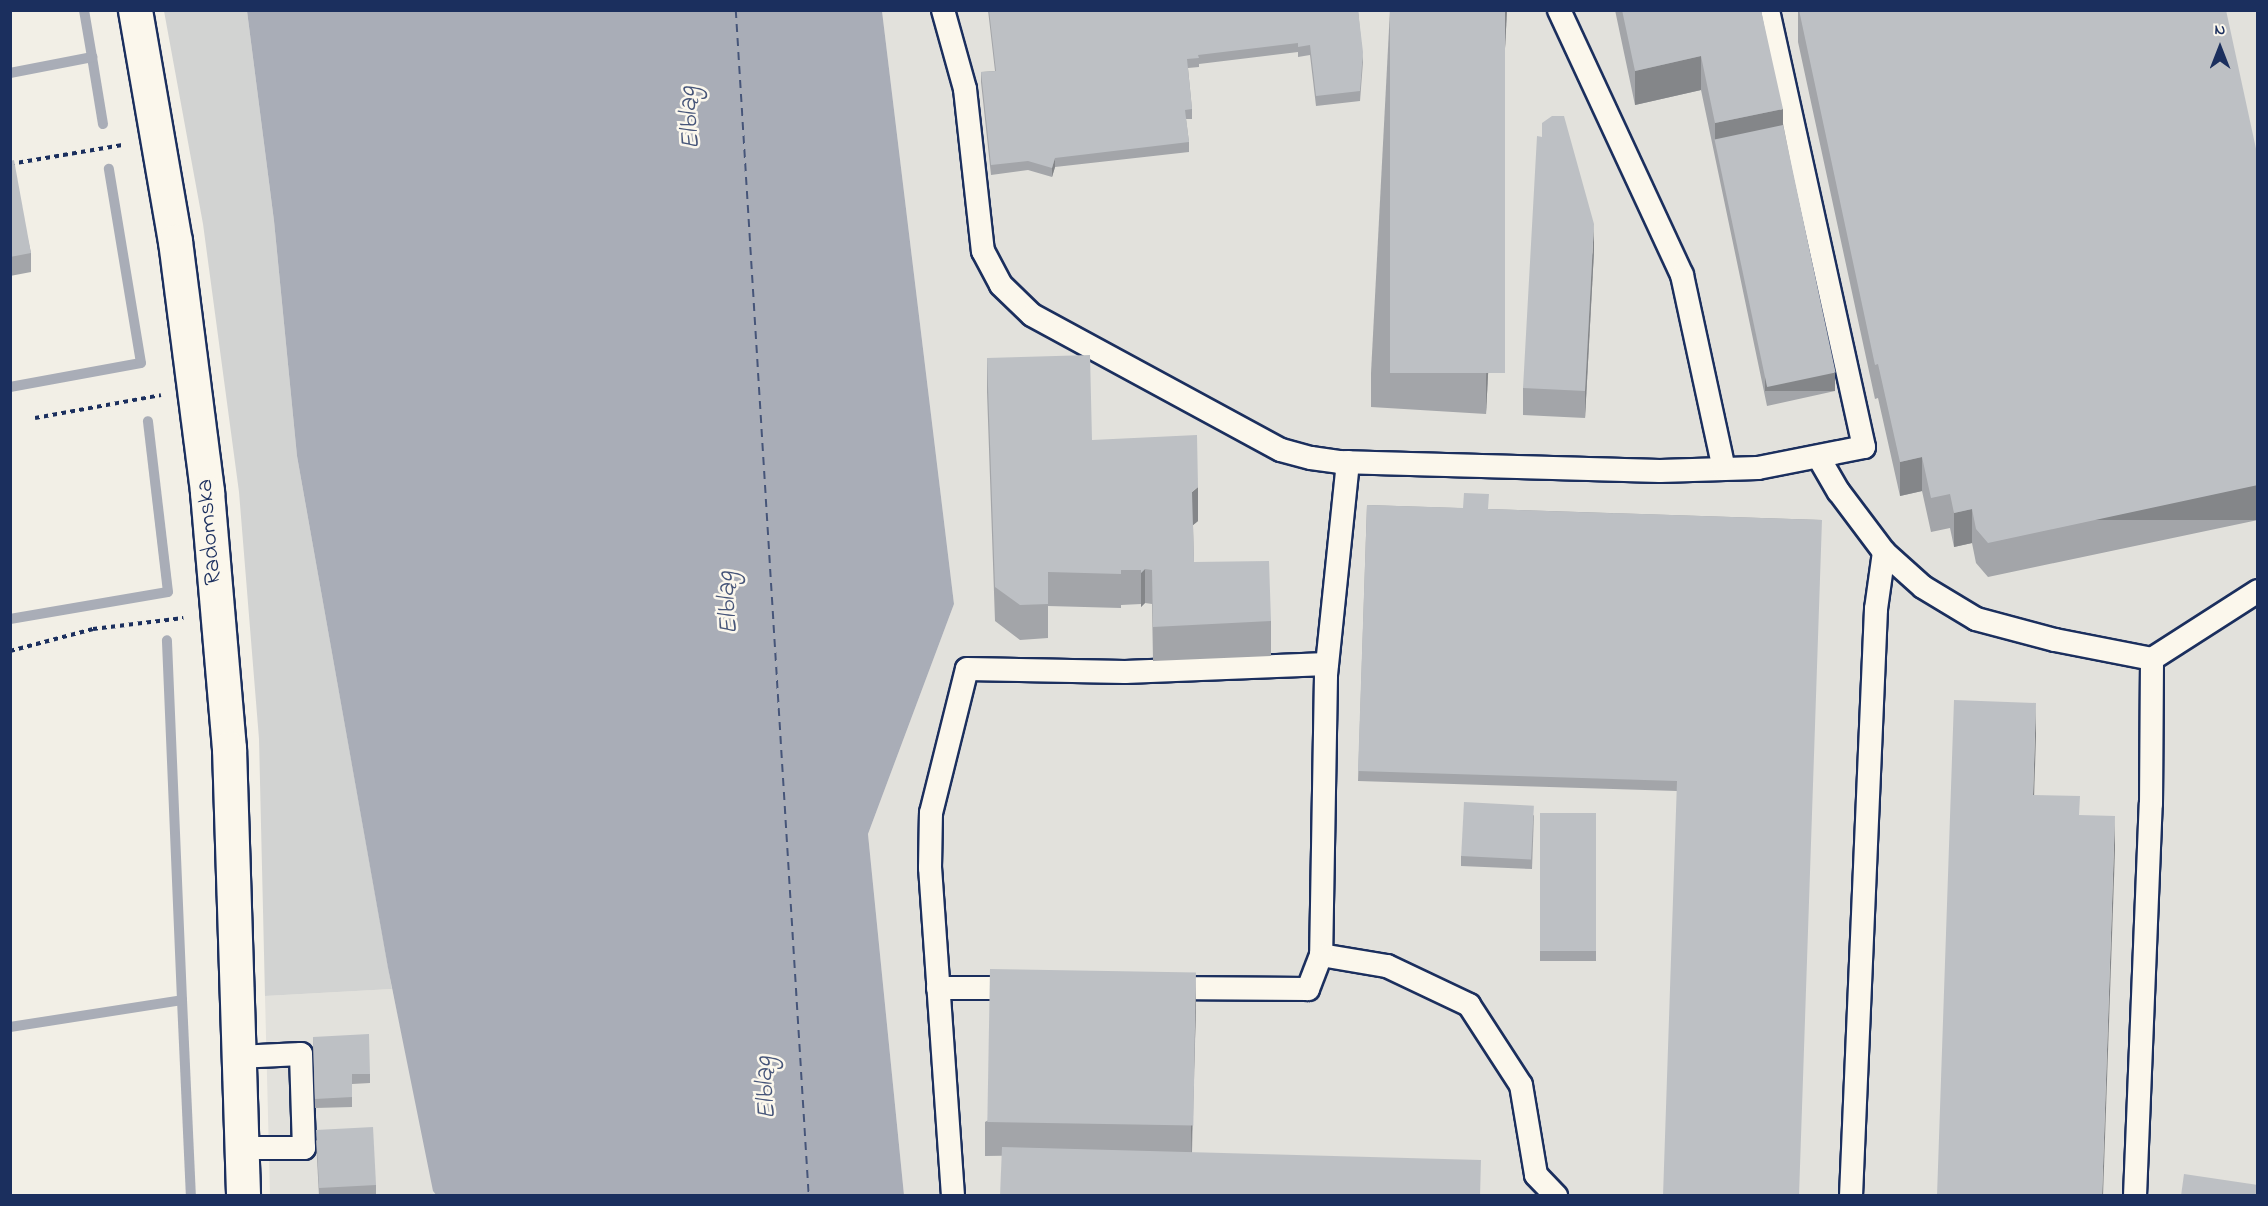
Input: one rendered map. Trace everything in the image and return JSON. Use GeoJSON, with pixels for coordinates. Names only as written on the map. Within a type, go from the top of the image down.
{"type":"FeatureCollection","features":[{"type":"Feature","properties":{"kind":"street","name":"Radomska"},"geometry":{"type":"LineString","coordinates":[[135,10],[157,139],[194,388],[218,614],[229,748],[243,1196]]}},
{"type":"Feature","properties":{"kind":"lane"},"geometry":{"type":"LineString","coordinates":[[943,10],[965,89],[983,251],[1001,285],[1032,315],[1281,450],[1326,461],[1660,471],[1724,469],[1819,458],[1864,447],[1768,10]]}},
{"type":"Feature","properties":{"kind":"lane"},"geometry":{"type":"LineString","coordinates":[[1559,10],[1682,275],[1724,469]]}},
{"type":"Feature","properties":{"kind":"lane"},"geometry":{"type":"LineString","coordinates":[[1819,458],[1839,492],[1884,552],[1923,587],[1976,619],[2055,640],[2152,659],[2258,591]]}},
{"type":"Feature","properties":{"kind":"lane"},"geometry":{"type":"LineString","coordinates":[[1143,987],[1308,989],[1321,955],[1328,664],[1348,462]]}},
{"type":"Feature","properties":{"kind":"lane"},"geometry":{"type":"LineString","coordinates":[[1851,1196],[1876,609],[1884,552]]}},
{"type":"Feature","properties":{"kind":"lane"},"geometry":{"type":"LineString","coordinates":[[2135,1196],[2151,804],[2152,659]]}},
{"type":"Feature","properties":{"kind":"lane"},"geometry":{"type":"LineString","coordinates":[[953,1196],[930,867],[931,813],[967,669],[1125,672],[1328,664]]}},
{"type":"Feature","properties":{"kind":"lane"},"geometry":{"type":"LineString","coordinates":[[1321,955],[1387,966],[1469,1005],[1521,1085],[1536,1175],[1556,1196]]}},
{"type":"Feature","properties":{"kind":"lane"},"geometry":{"type":"LineString","coordinates":[[938,988],[1041,988]]}},
{"type":"Feature","properties":{"kind":"lane"},"geometry":{"type":"LineString","coordinates":[[237,1057],[301,1054],[304,1148],[241,1148]]}},
{"type":"Feature","properties":{"kind":"path"},"geometry":{"type":"LineString","coordinates":[[10,164],[157,139]]}},
{"type":"Feature","properties":{"kind":"path"},"geometry":{"type":"LineString","coordinates":[[35,418],[194,388]]}},
{"type":"Feature","properties":{"kind":"path"},"geometry":{"type":"LineString","coordinates":[[10,651],[93,629],[218,614]]}},
{"type":"Feature","properties":{"kind":"shaded area"},"geometry":{"type":"Polygon","coordinates":[[[164,11],[247,11],[274,221],[297,456],[392,989],[265,996],[259,739],[239,492],[203,224],[164,11]]]}},
{"type":"Feature","properties":{"kind":"shaded area"},"geometry":{"type":"Polygon","coordinates":[[[882,11],[2257,11],[2257,1195],[904,1195],[868,834],[954,604],[882,11]]]}},
{"type":"Feature","properties":{"kind":"shaded area"},"geometry":{"type":"Polygon","coordinates":[[[392,989],[437,1195],[270,1195],[265,996],[392,989]]]}},
{"type":"Feature","properties":{"kind":"water","name":"Elbląg"},"geometry":{"type":"Polygon","coordinates":[[[247,11],[882,11],[954,604],[868,834],[904,1195],[437,1196],[433,1191],[388,968],[297,456],[274,221],[247,11]]]}},
{"type":"Feature","properties":{"kind":"building"},"geometry":{"type":"Polygon","coordinates":[[[989,10],[1358,10],[1363,52],[1360,91],[1316,96],[1310,45],[1298,47],[1298,43],[1198,55],[1199,58],[1187,59],[1192,109],[1185,110],[1189,142],[1055,158],[1052,168],[1028,161],[991,165],[981,72],[996,71],[989,10]]]}},
{"type":"Feature","properties":{"kind":"building"},"geometry":{"type":"Polygon","coordinates":[[[1390,10],[1505,10],[1505,373],[1390,373],[1390,10]]]}},
{"type":"Feature","properties":{"kind":"building"},"geometry":{"type":"Polygon","coordinates":[[[1622,10],[1761,10],[1783,109],[1715,123],[1701,56],[1635,71],[1622,10]]]}},
{"type":"Feature","properties":{"kind":"building"},"geometry":{"type":"Polygon","coordinates":[[[1799,10],[2226,10],[2258,158],[2258,485],[1988,543],[1976,529],[1972,509],[1954,513],[1950,494],[1931,498],[1922,457],[1900,462],[1878,364],[1875,365],[1799,10]]]}},
{"type":"Feature","properties":{"kind":"building"},"geometry":{"type":"Polygon","coordinates":[[[1552,116],[1564,116],[1594,224],[1585,391],[1523,388],[1537,136],[1542,137],[1542,123],[1552,116]]]}},
{"type":"Feature","properties":{"kind":"building"},"geometry":{"type":"Polygon","coordinates":[[[1783,125],[1836,372],[1767,387],[1715,140],[1783,125]]]}},
{"type":"Feature","properties":{"kind":"building"},"geometry":{"type":"Polygon","coordinates":[[[14,160],[31,253],[10,257],[10,161],[14,160]]]}},
{"type":"Feature","properties":{"kind":"building"},"geometry":{"type":"Polygon","coordinates":[[[1090,355],[1092,440],[1197,435],[1198,487],[1192,492],[1194,562],[1269,561],[1271,621],[1153,627],[1152,570],[1145,569],[1141,573],[1141,570],[1121,570],[1121,574],[1048,572],[1048,604],[1020,605],[995,587],[987,358],[1090,355]]]}},
{"type":"Feature","properties":{"kind":"building"},"geometry":{"type":"Polygon","coordinates":[[[1464,493],[1489,494],[1488,509],[1822,520],[1799,1196],[1663,1196],[1677,781],[1358,771],[1367,505],[1463,508],[1464,493]]]}},
{"type":"Feature","properties":{"kind":"building"},"geometry":{"type":"Polygon","coordinates":[[[1954,700],[2036,703],[2033,795],[2080,796],[2079,815],[2115,816],[2102,1196],[1937,1196],[1954,700]]]}},
{"type":"Feature","properties":{"kind":"building"},"geometry":{"type":"Polygon","coordinates":[[[1464,802],[1534,806],[1531,860],[1461,856],[1464,802]]]}},
{"type":"Feature","properties":{"kind":"building"},"geometry":{"type":"Polygon","coordinates":[[[1540,813],[1596,813],[1596,951],[1540,951],[1540,813]]]}},
{"type":"Feature","properties":{"kind":"building"},"geometry":{"type":"Polygon","coordinates":[[[990,969],[1196,973],[1193,1126],[987,1122],[990,969]]]}},
{"type":"Feature","properties":{"kind":"building"},"geometry":{"type":"Polygon","coordinates":[[[369,1034],[370,1074],[352,1074],[352,1097],[315,1099],[313,1037],[369,1034]]]}},
{"type":"Feature","properties":{"kind":"building"},"geometry":{"type":"Polygon","coordinates":[[[373,1127],[376,1185],[319,1188],[316,1130],[373,1127]]]}},
{"type":"Feature","properties":{"kind":"building"},"geometry":{"type":"Polygon","coordinates":[[[1002,1147],[1481,1160],[1480,1196],[1000,1196],[1002,1147]]]}},
{"type":"Feature","properties":{"kind":"building"},"geometry":{"type":"Polygon","coordinates":[[[2184,1174],[2258,1185],[2258,1196],[2181,1196],[2184,1174]]]}},
{"type":"Feature","properties":{"kind":"waterway"},"geometry":{"type":"LineString","coordinates":[[10,73],[92,57],[84,10]]}},
{"type":"Feature","properties":{"kind":"waterway"},"geometry":{"type":"LineString","coordinates":[[92,57],[103,124]]}},
{"type":"Feature","properties":{"kind":"waterway"},"geometry":{"type":"LineString","coordinates":[[10,387],[141,363],[109,169]]}},
{"type":"Feature","properties":{"kind":"waterway"},"geometry":{"type":"LineString","coordinates":[[10,619],[168,592],[148,421]]}},
{"type":"Feature","properties":{"kind":"waterway"},"geometry":{"type":"LineString","coordinates":[[10,1027],[182,1000],[167,640]]}},
{"type":"Feature","properties":{"kind":"waterway"},"geometry":{"type":"LineString","coordinates":[[182,1000],[191,1196]]}},
{"type":"Feature","properties":{"kind":"ferry route"},"geometry":{"type":"LineString","coordinates":[[736,10],[809,1196]]}}]}
